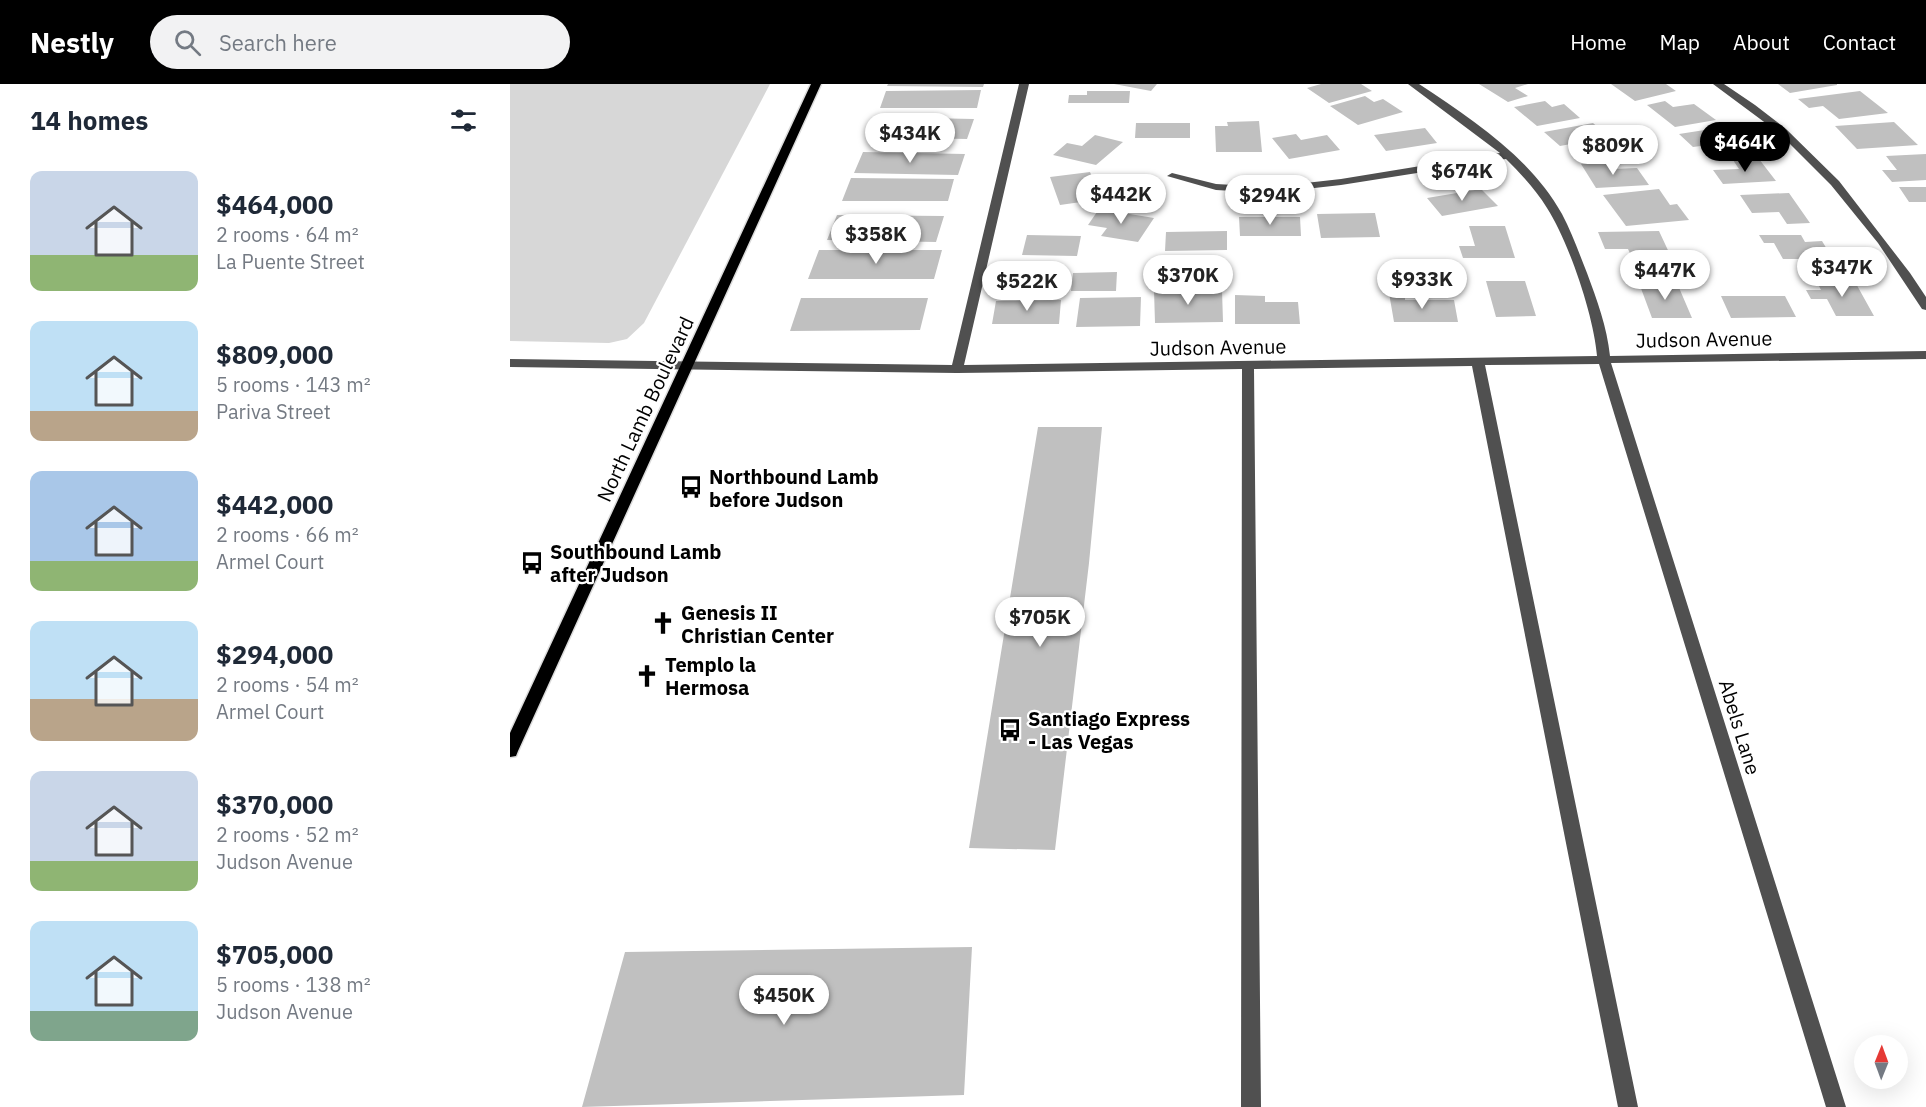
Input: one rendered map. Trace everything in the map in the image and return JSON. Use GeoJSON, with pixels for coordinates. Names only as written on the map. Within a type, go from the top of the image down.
{"type":"FeatureCollection","features":[{"type":"Feature","properties":{"kind":"main road","name":"North Lamb Boulevard"},"geometry":{"type":"LineString","coordinates":[[510,751],[816,84]]}},
{"type":"Feature","properties":{"kind":"street"},"geometry":{"type":"LineString","coordinates":[[957,369],[1024,84]]}},
{"type":"Feature","properties":{"kind":"street","name":"Abels Lane"},"geometry":{"type":"LineString","coordinates":[[1413,84],[1476,125],[1510,155],[1552,206],[1568,240],[1603,331],[1604,360],[1836,1107]]}},
{"type":"Feature","properties":{"kind":"street"},"geometry":{"type":"LineString","coordinates":[[1718,84],[1781,129],[1839,185],[1879,234],[1926,306]]}},
{"type":"Feature","properties":{"kind":"street"},"geometry":{"type":"LineString","coordinates":[[1172,176],[1216,188],[1269,190],[1341,182],[1510,155]]}},
{"type":"Feature","properties":{"kind":"street","name":"Judson Avenue"},"geometry":{"type":"LineString","coordinates":[[510,363],[957,369],[1248,367],[1926,355]]}},
{"type":"Feature","properties":{"kind":"street"},"geometry":{"type":"LineString","coordinates":[[1478,363],[1628,1107]]}},
{"type":"Feature","properties":{"kind":"street"},"geometry":{"type":"LineString","coordinates":[[1248,367],[1251,1107]]}},
{"type":"Feature","properties":{"kind":"shaded area"},"geometry":{"type":"Polygon","coordinates":[[[510,84],[770,84],[644,323],[627,339],[609,343],[510,341],[510,84]]]}},
{"type":"Feature","properties":{"kind":"building"},"geometry":{"type":"Polygon","coordinates":[[[888,84],[984,84],[983,87],[887,86],[888,84]]]}},
{"type":"Feature","properties":{"kind":"building"},"geometry":{"type":"Polygon","coordinates":[[[1114,84],[1157,84],[1151,91],[1114,84]]]}},
{"type":"Feature","properties":{"kind":"building"},"geometry":{"type":"Polygon","coordinates":[[[1321,84],[1361,84],[1372,91],[1329,103],[1307,88],[1321,84]]]}},
{"type":"Feature","properties":{"kind":"building"},"geometry":{"type":"Polygon","coordinates":[[[1479,84],[1528,84],[1515,88],[1528,96],[1508,102],[1479,84]]]}},
{"type":"Feature","properties":{"kind":"building"},"geometry":{"type":"Polygon","coordinates":[[[1611,84],[1666,84],[1676,91],[1635,101],[1611,84]]]}},
{"type":"Feature","properties":{"kind":"building"},"geometry":{"type":"Polygon","coordinates":[[[1778,84],[1837,84],[1837,85],[1790,93],[1778,84]]]}},
{"type":"Feature","properties":{"kind":"building"},"geometry":{"type":"Polygon","coordinates":[[[981,90],[977,108],[880,108],[886,91],[981,90]]]}},
{"type":"Feature","properties":{"kind":"building"},"geometry":{"type":"Polygon","coordinates":[[[1087,91],[1130,91],[1129,103],[1068,103],[1069,95],[1087,95],[1087,91]]]}},
{"type":"Feature","properties":{"kind":"building"},"geometry":{"type":"Polygon","coordinates":[[[1860,91],[1888,113],[1839,119],[1823,106],[1809,108],[1798,99],[1860,91]]]}},
{"type":"Feature","properties":{"kind":"building"},"geometry":{"type":"Polygon","coordinates":[[[1365,96],[1374,102],[1383,99],[1403,112],[1358,125],[1330,106],[1365,96]]]}},
{"type":"Feature","properties":{"kind":"building"},"geometry":{"type":"Polygon","coordinates":[[[1545,101],[1552,107],[1564,104],[1580,118],[1537,126],[1514,107],[1545,101]]]}},
{"type":"Feature","properties":{"kind":"building"},"geometry":{"type":"Polygon","coordinates":[[[1665,101],[1673,107],[1694,104],[1716,120],[1675,127],[1647,105],[1665,101]]]}},
{"type":"Feature","properties":{"kind":"building"},"geometry":{"type":"Polygon","coordinates":[[[877,117],[974,119],[967,139],[869,137],[877,117]]]}},
{"type":"Feature","properties":{"kind":"building"},"geometry":{"type":"Polygon","coordinates":[[[1259,121],[1262,152],[1216,152],[1215,126],[1228,126],[1227,122],[1259,121]]]}},
{"type":"Feature","properties":{"kind":"building"},"geometry":{"type":"Polygon","coordinates":[[[1894,122],[1918,145],[1857,149],[1835,126],[1894,122]]]}},
{"type":"Feature","properties":{"kind":"building"},"geometry":{"type":"Polygon","coordinates":[[[1136,123],[1190,123],[1190,138],[1135,138],[1136,123]]]}},
{"type":"Feature","properties":{"kind":"building"},"geometry":{"type":"Polygon","coordinates":[[[1593,123],[1609,137],[1560,146],[1544,132],[1593,123]]]}},
{"type":"Feature","properties":{"kind":"building"},"geometry":{"type":"Polygon","coordinates":[[[1724,127],[1746,147],[1722,150],[1716,144],[1693,147],[1679,134],[1724,127]]]}},
{"type":"Feature","properties":{"kind":"building"},"geometry":{"type":"Polygon","coordinates":[[[1425,128],[1437,143],[1386,151],[1374,135],[1425,128]]]}},
{"type":"Feature","properties":{"kind":"building"},"geometry":{"type":"Polygon","coordinates":[[[1296,134],[1301,140],[1327,135],[1340,150],[1289,159],[1272,138],[1296,134]]]}},
{"type":"Feature","properties":{"kind":"building"},"geometry":{"type":"Polygon","coordinates":[[[1095,135],[1123,142],[1096,165],[1053,155],[1067,143],[1082,146],[1095,135]]]}},
{"type":"Feature","properties":{"kind":"building"},"geometry":{"type":"Polygon","coordinates":[[[863,152],[965,154],[958,175],[854,173],[863,152]]]}},
{"type":"Feature","properties":{"kind":"building"},"geometry":{"type":"Polygon","coordinates":[[[1926,154],[1926,180],[1892,182],[1882,170],[1897,170],[1886,156],[1926,154]]]}},
{"type":"Feature","properties":{"kind":"building"},"geometry":{"type":"Polygon","coordinates":[[[1759,159],[1776,181],[1723,184],[1713,170],[1739,169],[1733,160],[1759,159]]]}},
{"type":"Feature","properties":{"kind":"building"},"geometry":{"type":"Polygon","coordinates":[[[1609,162],[1613,169],[1637,168],[1649,185],[1596,188],[1581,164],[1609,162]]]}},
{"type":"Feature","properties":{"kind":"building"},"geometry":{"type":"Polygon","coordinates":[[[1090,172],[1102,199],[1060,205],[1050,177],[1090,172]]]}},
{"type":"Feature","properties":{"kind":"building"},"geometry":{"type":"Polygon","coordinates":[[[851,178],[954,179],[948,201],[842,201],[851,178]]]}},
{"type":"Feature","properties":{"kind":"building"},"geometry":{"type":"Polygon","coordinates":[[[1899,187],[1926,187],[1926,202],[1909,202],[1899,187]]]}},
{"type":"Feature","properties":{"kind":"building"},"geometry":{"type":"Polygon","coordinates":[[[1481,189],[1498,206],[1442,216],[1427,198],[1481,189]]]}},
{"type":"Feature","properties":{"kind":"building"},"geometry":{"type":"Polygon","coordinates":[[[1659,189],[1670,205],[1677,204],[1689,220],[1626,226],[1603,195],[1659,189]]]}},
{"type":"Feature","properties":{"kind":"building"},"geometry":{"type":"Polygon","coordinates":[[[1789,193],[1810,223],[1787,224],[1779,212],[1752,213],[1740,195],[1789,193]]]}},
{"type":"Feature","properties":{"kind":"building"},"geometry":{"type":"Polygon","coordinates":[[[1099,209],[1154,218],[1138,242],[1101,236],[1107,228],[1088,225],[1099,209]]]}},
{"type":"Feature","properties":{"kind":"building"},"geometry":{"type":"Polygon","coordinates":[[[1375,213],[1380,237],[1321,238],[1317,214],[1375,213]]]}},
{"type":"Feature","properties":{"kind":"building"},"geometry":{"type":"Polygon","coordinates":[[[837,215],[944,216],[936,242],[827,240],[837,215]]]}},
{"type":"Feature","properties":{"kind":"building"},"geometry":{"type":"Polygon","coordinates":[[[1239,217],[1300,217],[1301,236],[1240,236],[1239,217]]]}},
{"type":"Feature","properties":{"kind":"building"},"geometry":{"type":"Polygon","coordinates":[[[1469,226],[1505,226],[1515,258],[1463,258],[1459,246],[1475,246],[1469,226]]]}},
{"type":"Feature","properties":{"kind":"building"},"geometry":{"type":"Polygon","coordinates":[[[1227,231],[1227,250],[1165,251],[1166,232],[1227,231]]]}},
{"type":"Feature","properties":{"kind":"building"},"geometry":{"type":"Polygon","coordinates":[[[1659,231],[1673,261],[1634,262],[1628,249],[1605,249],[1598,232],[1659,231]]]}},
{"type":"Feature","properties":{"kind":"building"},"geometry":{"type":"Polygon","coordinates":[[[1027,235],[1081,236],[1077,256],[1022,255],[1027,235]]]}},
{"type":"Feature","properties":{"kind":"building"},"geometry":{"type":"Polygon","coordinates":[[[1759,235],[1801,235],[1805,242],[1822,241],[1833,259],[1783,259],[1774,243],[1764,243],[1759,235]]]}},
{"type":"Feature","properties":{"kind":"building"},"geometry":{"type":"Polygon","coordinates":[[[819,250],[942,250],[934,279],[808,279],[819,250]]]}},
{"type":"Feature","properties":{"kind":"building"},"geometry":{"type":"Polygon","coordinates":[[[1117,272],[1116,291],[1071,291],[1073,273],[1117,272]]]}},
{"type":"Feature","properties":{"kind":"building"},"geometry":{"type":"Polygon","coordinates":[[[1816,280],[1854,280],[1874,316],[1836,316],[1827,299],[1811,299],[1806,290],[1821,290],[1816,280]]]}},
{"type":"Feature","properties":{"kind":"building"},"geometry":{"type":"Polygon","coordinates":[[[1486,281],[1525,281],[1536,316],[1496,317],[1486,281]]]}},
{"type":"Feature","properties":{"kind":"building"},"geometry":{"type":"Polygon","coordinates":[[[1639,283],[1677,283],[1692,318],[1652,318],[1639,283]]]}},
{"type":"Feature","properties":{"kind":"building"},"geometry":{"type":"Polygon","coordinates":[[[1154,290],[1222,290],[1223,322],[1155,323],[1154,290]]]}},
{"type":"Feature","properties":{"kind":"building"},"geometry":{"type":"Polygon","coordinates":[[[1389,293],[1405,293],[1405,300],[1454,300],[1458,322],[1394,322],[1389,293]]]}},
{"type":"Feature","properties":{"kind":"building"},"geometry":{"type":"Polygon","coordinates":[[[1235,295],[1265,296],[1265,302],[1298,302],[1300,324],[1235,324],[1235,295]]]}},
{"type":"Feature","properties":{"kind":"building"},"geometry":{"type":"Polygon","coordinates":[[[1721,296],[1785,296],[1796,317],[1731,318],[1721,296]]]}},
{"type":"Feature","properties":{"kind":"building"},"geometry":{"type":"Polygon","coordinates":[[[1141,297],[1140,326],[1076,327],[1080,298],[1141,297]]]}},
{"type":"Feature","properties":{"kind":"building"},"geometry":{"type":"Polygon","coordinates":[[[801,298],[928,298],[920,330],[790,331],[801,298]]]}},
{"type":"Feature","properties":{"kind":"building"},"geometry":{"type":"Polygon","coordinates":[[[1061,300],[1059,324],[992,324],[996,301],[1061,300]]]}},
{"type":"Feature","properties":{"kind":"building"},"geometry":{"type":"Polygon","coordinates":[[[1038,427],[1102,427],[1089,563],[1055,850],[969,848],[1038,427]]]}},
{"type":"Feature","properties":{"kind":"building"},"geometry":{"type":"Polygon","coordinates":[[[972,947],[964,1095],[582,1107],[625,952],[972,947]]]}},
{"type":"Feature","properties":{"kind":"place","name":"Northbound Lamb before Judson"},"geometry":{"type":"Point","coordinates":[691,487]}},
{"type":"Feature","properties":{"kind":"place","name":"Southbound Lamb after Judson"},"geometry":{"type":"Point","coordinates":[532,563]}},
{"type":"Feature","properties":{"kind":"place","name":"Genesis II Christian Center"},"geometry":{"type":"Point","coordinates":[663,623]}},
{"type":"Feature","properties":{"kind":"place","name":"Templo la Hermosa"},"geometry":{"type":"Point","coordinates":[647,676]}},
{"type":"Feature","properties":{"kind":"place","name":"Santiago Express - Las Vegas"},"geometry":{"type":"Point","coordinates":[1010,730]}}]}
